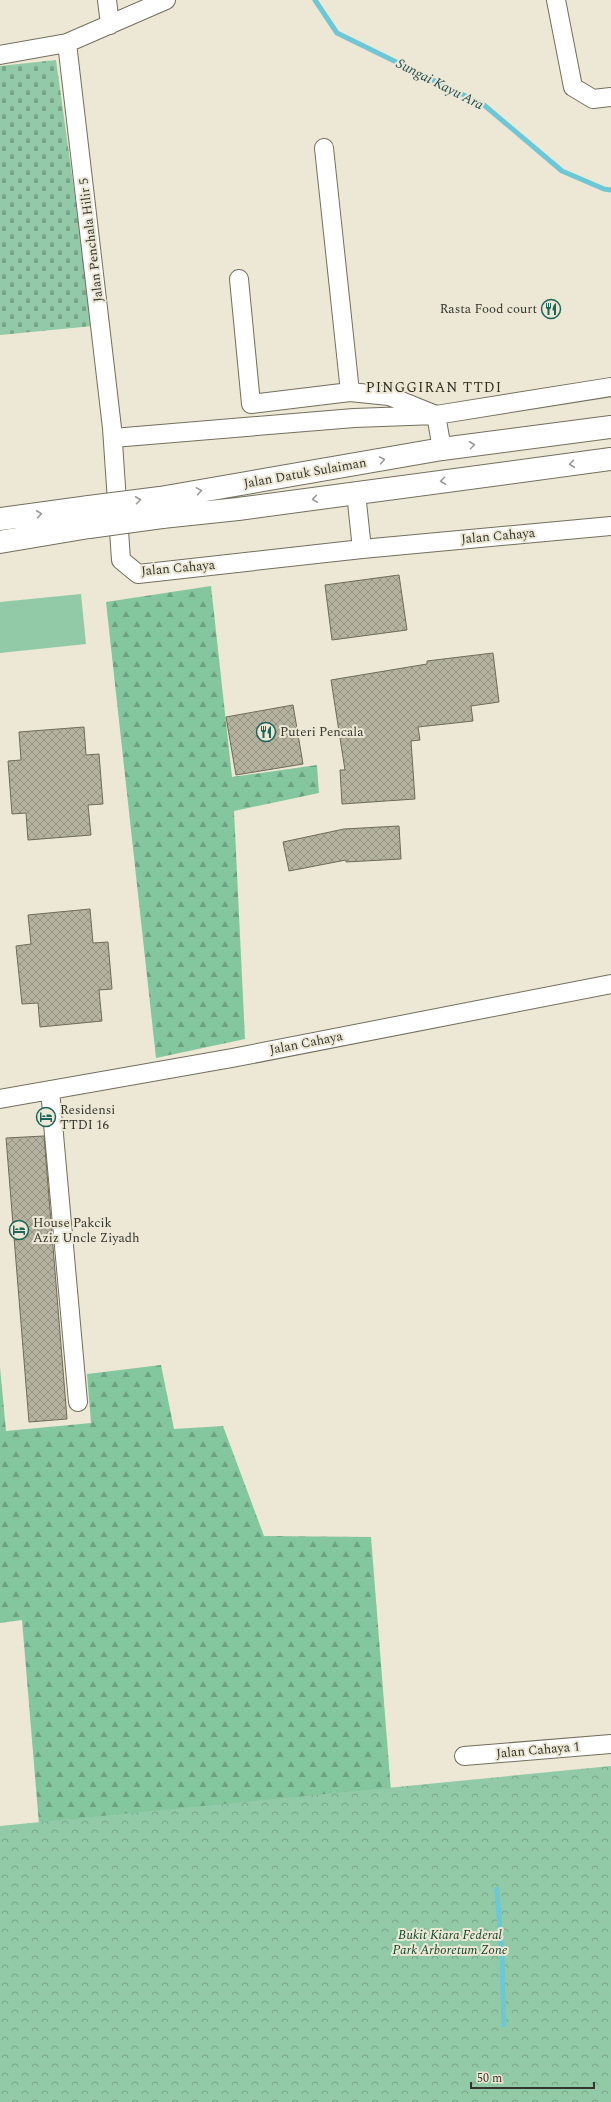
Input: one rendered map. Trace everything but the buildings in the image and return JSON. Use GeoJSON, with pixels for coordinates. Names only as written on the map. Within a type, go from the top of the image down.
{"type":"FeatureCollection","features":[{"type":"Feature","properties":{"kind":"main road","name":"Jalan Datuk Sulaiman"},"geometry":{"type":"LineString","coordinates":[[161,508],[442,449],[611,427]]}},
{"type":"Feature","properties":{"kind":"main road","name":"Jalan Datuk Sulaiman"},"geometry":{"type":"LineString","coordinates":[[0,519],[89,517],[161,508],[356,493],[611,459]]}},
{"type":"Feature","properties":{"kind":"main road","name":"Jalan Datuk Sulaiman"},"geometry":{"type":"LineString","coordinates":[[0,542],[89,517]]}},
{"type":"Feature","properties":{"kind":"street"},"geometry":{"type":"LineString","coordinates":[[107,0],[110,25]]}},
{"type":"Feature","properties":{"kind":"street"},"geometry":{"type":"LineString","coordinates":[[0,55],[67,43],[166,0]]}},
{"type":"Feature","properties":{"kind":"street"},"geometry":{"type":"LineString","coordinates":[[556,0],[573,87],[593,99],[611,97]]}},
{"type":"Feature","properties":{"kind":"street","name":"Jalan Penchala Hilir 5"},"geometry":{"type":"LineString","coordinates":[[67,43],[97,289],[112,438]]}},
{"type":"Feature","properties":{"kind":"street"},"geometry":{"type":"LineString","coordinates":[[324,148],[350,392]]}},
{"type":"Feature","properties":{"kind":"street"},"geometry":{"type":"LineString","coordinates":[[239,279],[251,404],[350,392],[389,396],[436,415]]}},
{"type":"Feature","properties":{"kind":"street"},"geometry":{"type":"LineString","coordinates":[[112,438],[354,418],[436,415],[611,387]]}},
{"type":"Feature","properties":{"kind":"street"},"geometry":{"type":"LineString","coordinates":[[436,415],[442,449]]}},
{"type":"Feature","properties":{"kind":"street","name":"Jalan Cahaya"},"geometry":{"type":"LineString","coordinates":[[112,438],[121,560],[138,574],[362,549],[611,526]]}},
{"type":"Feature","properties":{"kind":"street"},"geometry":{"type":"LineString","coordinates":[[356,493],[362,549]]}},
{"type":"Feature","properties":{"kind":"street","name":"Jalan Cahaya"},"geometry":{"type":"LineString","coordinates":[[0,1099],[232,1058],[611,984]]}},
{"type":"Feature","properties":{"kind":"street"},"geometry":{"type":"LineString","coordinates":[[50,1090],[78,1402]]}},
{"type":"Feature","properties":{"kind":"street","name":"Jalan Cahaya 1"},"geometry":{"type":"LineString","coordinates":[[464,1756],[611,1744]]}},
{"type":"Feature","properties":{"kind":"green space"},"geometry":{"type":"Polygon","coordinates":[[[56,60],[93,326],[0,335],[0,66],[56,60]]]}},
{"type":"Feature","properties":{"kind":"green space"},"geometry":{"type":"Polygon","coordinates":[[[211,586],[232,777],[317,765],[319,793],[234,811],[245,1039],[156,1058],[106,602],[211,586]]]}},
{"type":"Feature","properties":{"kind":"green space"},"geometry":{"type":"Polygon","coordinates":[[[81,594],[86,644],[0,653],[0,602],[81,594]]]}},
{"type":"Feature","properties":{"kind":"green space"},"geometry":{"type":"Polygon","coordinates":[[[161,1365],[174,1429],[223,1426],[264,1536],[371,1537],[391,1791],[611,2102],[0,2102],[39,1824],[22,1620],[0,1623],[0,1367],[6,1431],[91,1423],[87,1374],[161,1365]]]}},
{"type":"Feature","properties":{"kind":"green space","name":"Bukit Kiara Federal Park Arboretum Zone"},"geometry":{"type":"Polygon","coordinates":[[[611,1766],[611,2102],[0,2102],[0,1826],[611,1766]]]}},
{"type":"Feature","properties":{"kind":"waterway","name":"Sungai Kayu Ara"},"geometry":{"type":"LineString","coordinates":[[315,0],[337,33],[484,105],[562,171],[604,189],[611,190]]}},
{"type":"Feature","properties":{"kind":"waterway"},"geometry":{"type":"LineString","coordinates":[[497,1889],[502,1959],[504,2025]]}},
{"type":"Feature","properties":{"kind":"place","name":"Rasta Food court"},"geometry":{"type":"Point","coordinates":[551,309]}},
{"type":"Feature","properties":{"kind":"place","name":"Puteri Pencala"},"geometry":{"type":"Point","coordinates":[266,732]}},
{"type":"Feature","properties":{"kind":"place","name":"Residensi TTDI 16"},"geometry":{"type":"Point","coordinates":[46,1117]}},
{"type":"Feature","properties":{"kind":"place","name":"House Pakcik Aziz Uncle Ziyadh"},"geometry":{"type":"Point","coordinates":[19,1230]}},
{"type":"Feature","properties":{"kind":"district","name":"PINGGIRAN TTDI"},"geometry":{"type":"Point","coordinates":[434,387]}}]}
